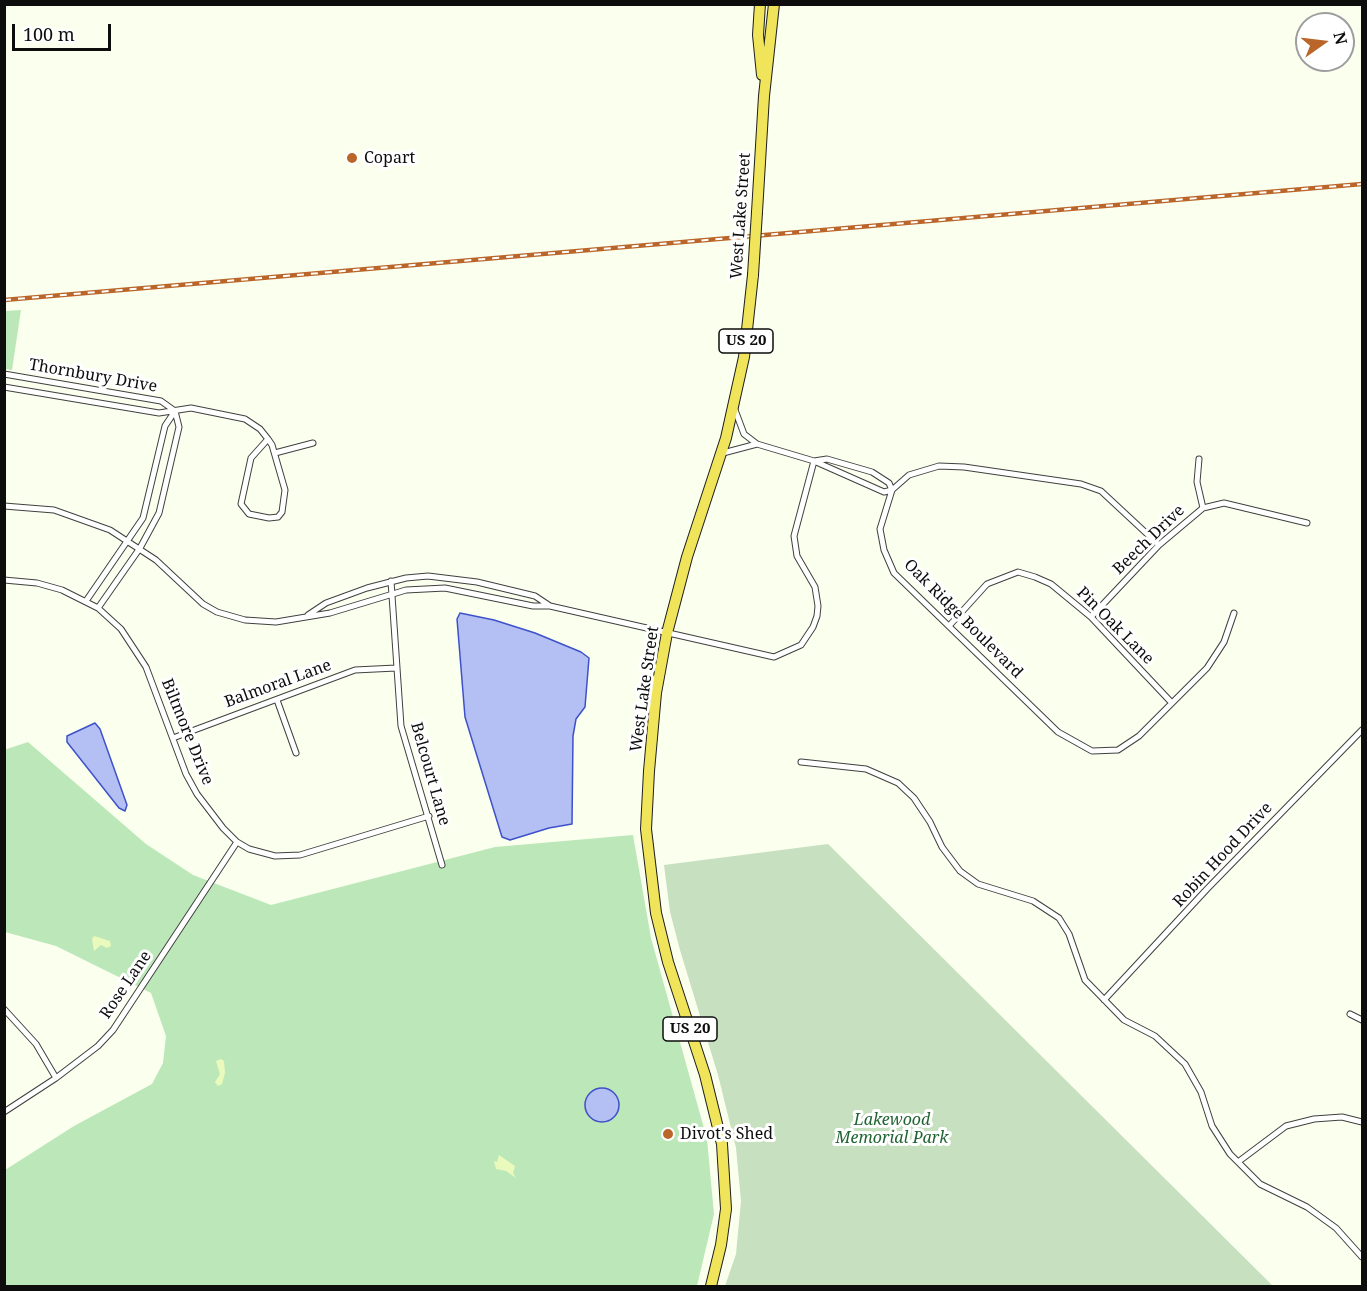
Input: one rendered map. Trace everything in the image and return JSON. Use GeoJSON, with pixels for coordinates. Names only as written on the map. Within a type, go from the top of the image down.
{"type":"FeatureCollection","features":[{"type":"Feature","properties":{"kind":"highway","name":"West Lake Street"},"geometry":{"type":"LineString","coordinates":[[760,4],[758,35],[764,96]]}},
{"type":"Feature","properties":{"kind":"highway","name":"West Lake Street"},"geometry":{"type":"LineString","coordinates":[[711,1287],[721,1245],[726,1209],[722,1144],[705,1075],[668,962],[656,913],[646,830],[656,693],[667,633],[681,579],[734,407],[744,357],[753,275],[764,96],[774,4]]}},
{"type":"Feature","properties":{"kind":"street","name":"Thornbury Drive"},"geometry":{"type":"LineString","coordinates":[[4,374],[161,401],[175,411]]}},
{"type":"Feature","properties":{"kind":"street","name":"Thornbury Drive"},"geometry":{"type":"LineString","coordinates":[[4,387],[159,413],[191,408],[236,416],[253,423],[268,439],[275,453],[286,495],[282,512],[278,517],[269,518],[249,514],[241,504],[251,458],[268,439]]}},
{"type":"Feature","properties":{"kind":"street"},"geometry":{"type":"LineString","coordinates":[[734,407],[744,434],[757,444],[814,461],[884,492],[892,490],[909,475],[939,466],[964,467],[1081,484],[1110,498],[1159,545]]}},
{"type":"Feature","properties":{"kind":"street"},"geometry":{"type":"LineString","coordinates":[[86,601],[147,511],[165,426],[175,411]]}},
{"type":"Feature","properties":{"kind":"street"},"geometry":{"type":"LineString","coordinates":[[98,608],[140,548],[162,506],[179,428],[175,411]]}},
{"type":"Feature","properties":{"kind":"street"},"geometry":{"type":"LineString","coordinates":[[275,453],[313,443]]}},
{"type":"Feature","properties":{"kind":"street"},"geometry":{"type":"LineString","coordinates":[[721,453],[757,444]]}},
{"type":"Feature","properties":{"kind":"street"},"geometry":{"type":"LineString","coordinates":[[814,461],[827,459],[865,470],[889,483],[892,490]]}},
{"type":"Feature","properties":{"kind":"street"},"geometry":{"type":"LineString","coordinates":[[1200,459],[1197,482],[1203,508]]}},
{"type":"Feature","properties":{"kind":"street"},"geometry":{"type":"LineString","coordinates":[[4,506],[39,507],[73,515],[129,540],[193,597],[217,612],[260,623],[330,613],[390,593],[427,587],[445,588],[533,606],[550,606],[763,657],[784,655],[801,645],[813,627],[818,606],[815,587],[797,556],[794,536],[814,461]]}},
{"type":"Feature","properties":{"kind":"street","name":"Oak Ridge Boulevard"},"geometry":{"type":"LineString","coordinates":[[892,490],[880,530],[884,550],[894,573],[1058,732],[1092,751],[1118,750],[1139,736],[1207,668],[1224,642],[1234,613]]}},
{"type":"Feature","properties":{"kind":"street","name":"Beech Drive"},"geometry":{"type":"LineString","coordinates":[[1091,617],[1159,545],[1203,508],[1224,503],[1307,524]]}},
{"type":"Feature","properties":{"kind":"street","name":"Pin Oak Lane"},"geometry":{"type":"LineString","coordinates":[[949,626],[987,584],[1018,572],[1051,584],[1091,617],[1171,702]]}},
{"type":"Feature","properties":{"kind":"street"},"geometry":{"type":"LineString","coordinates":[[307,615],[326,603],[391,581],[428,576],[454,577],[535,596],[550,606]]}},
{"type":"Feature","properties":{"kind":"street","name":"Biltmore Drive"},"geometry":{"type":"LineString","coordinates":[[4,580],[50,585],[98,608],[121,629],[139,655],[197,794],[237,842],[262,854],[288,857],[338,846],[429,816]]}},
{"type":"Feature","properties":{"kind":"street","name":"Belcourt Lane"},"geometry":{"type":"LineString","coordinates":[[391,581],[390,593],[401,726],[429,816],[441,865]]}},
{"type":"Feature","properties":{"kind":"street","name":"Balmoral Lane"},"geometry":{"type":"LineString","coordinates":[[173,738],[355,670],[396,668]]}},
{"type":"Feature","properties":{"kind":"street"},"geometry":{"type":"LineString","coordinates":[[277,700],[296,753]]}},
{"type":"Feature","properties":{"kind":"street","name":"Robin Hood Drive"},"geometry":{"type":"LineString","coordinates":[[1104,1000],[1207,889],[1362,730]]}},
{"type":"Feature","properties":{"kind":"street"},"geometry":{"type":"LineString","coordinates":[[801,762],[866,769],[898,783],[914,798],[930,822],[942,847],[960,871],[978,884],[1033,901],[1059,918],[1069,933],[1085,980],[1124,1020],[1155,1036],[1185,1064],[1201,1092],[1212,1126],[1238,1162],[1260,1184],[1307,1207],[1336,1228],[1362,1257]]}},
{"type":"Feature","properties":{"kind":"street","name":"Rose Lane"},"geometry":{"type":"LineString","coordinates":[[4,1112],[56,1078],[98,1046],[120,1022],[237,842]]}},
{"type":"Feature","properties":{"kind":"street"},"geometry":{"type":"LineString","coordinates":[[4,1009],[36,1044],[56,1078]]}},
{"type":"Feature","properties":{"kind":"street"},"geometry":{"type":"LineString","coordinates":[[1350,1014],[1362,1020]]}},
{"type":"Feature","properties":{"kind":"street"},"geometry":{"type":"LineString","coordinates":[[1238,1162],[1286,1125],[1314,1119],[1342,1117],[1362,1122]]}},
{"type":"Feature","properties":{"kind":"shaded area"},"geometry":{"type":"Polygon","coordinates":[[[21,310],[12,370],[5,369],[5,311],[21,310]]]}},
{"type":"Feature","properties":{"kind":"shaded area"},"geometry":{"type":"Polygon","coordinates":[[[28,742],[146,844],[193,875],[271,905],[495,847],[633,835],[651,938],[707,1139],[714,1214],[697,1286],[5,1286],[5,1170],[74,1126],[152,1084],[163,1063],[166,1036],[151,993],[56,946],[5,932],[4,750],[28,742]]]}},
{"type":"Feature","properties":{"kind":"sand"},"geometry":{"type":"Polygon","coordinates":[[[94,936],[110,941],[111,946],[107,948],[101,945],[94,951],[92,939],[94,936]]]}},
{"type":"Feature","properties":{"kind":"sand"},"geometry":{"type":"Polygon","coordinates":[[[221,1059],[224,1061],[225,1073],[222,1084],[218,1086],[215,1082],[220,1074],[216,1061],[221,1059]]]}},
{"type":"Feature","properties":{"kind":"sand"},"geometry":{"type":"Polygon","coordinates":[[[499,1155],[515,1166],[513,1173],[516,1178],[506,1171],[496,1169],[494,1161],[497,1162],[499,1155]]]}},
{"type":"Feature","properties":{"kind":"green space","name":"Lakewood Memorial Park"},"geometry":{"type":"Polygon","coordinates":[[[828,844],[1273,1286],[725,1286],[736,1254],[741,1201],[736,1148],[718,1075],[670,912],[664,865],[828,844]]]}},
{"type":"Feature","properties":{"kind":"water"},"geometry":{"type":"Polygon","coordinates":[[[460,613],[494,620],[535,633],[581,652],[589,658],[585,707],[576,719],[573,736],[572,824],[549,828],[510,840],[502,837],[465,717],[457,619],[460,613]]]}},
{"type":"Feature","properties":{"kind":"water"},"geometry":{"type":"Polygon","coordinates":[[[95,723],[100,729],[127,805],[125,811],[119,808],[67,742],[67,736],[95,723]]]}},
{"type":"Feature","properties":{"kind":"water"},"geometry":{"type":"Polygon","coordinates":[[[602,1088],[614,1093],[619,1105],[614,1117],[602,1122],[590,1117],[585,1105],[590,1093],[602,1088]]]}},
{"type":"Feature","properties":{"kind":"railway"},"geometry":{"type":"LineString","coordinates":[[4,300],[1362,184]]}},
{"type":"Feature","properties":{"kind":"place","name":"Copart"},"geometry":{"type":"Point","coordinates":[352,158]}},
{"type":"Feature","properties":{"kind":"place","name":"Divot's Shed"},"geometry":{"type":"Point","coordinates":[668,1134]}}]}
